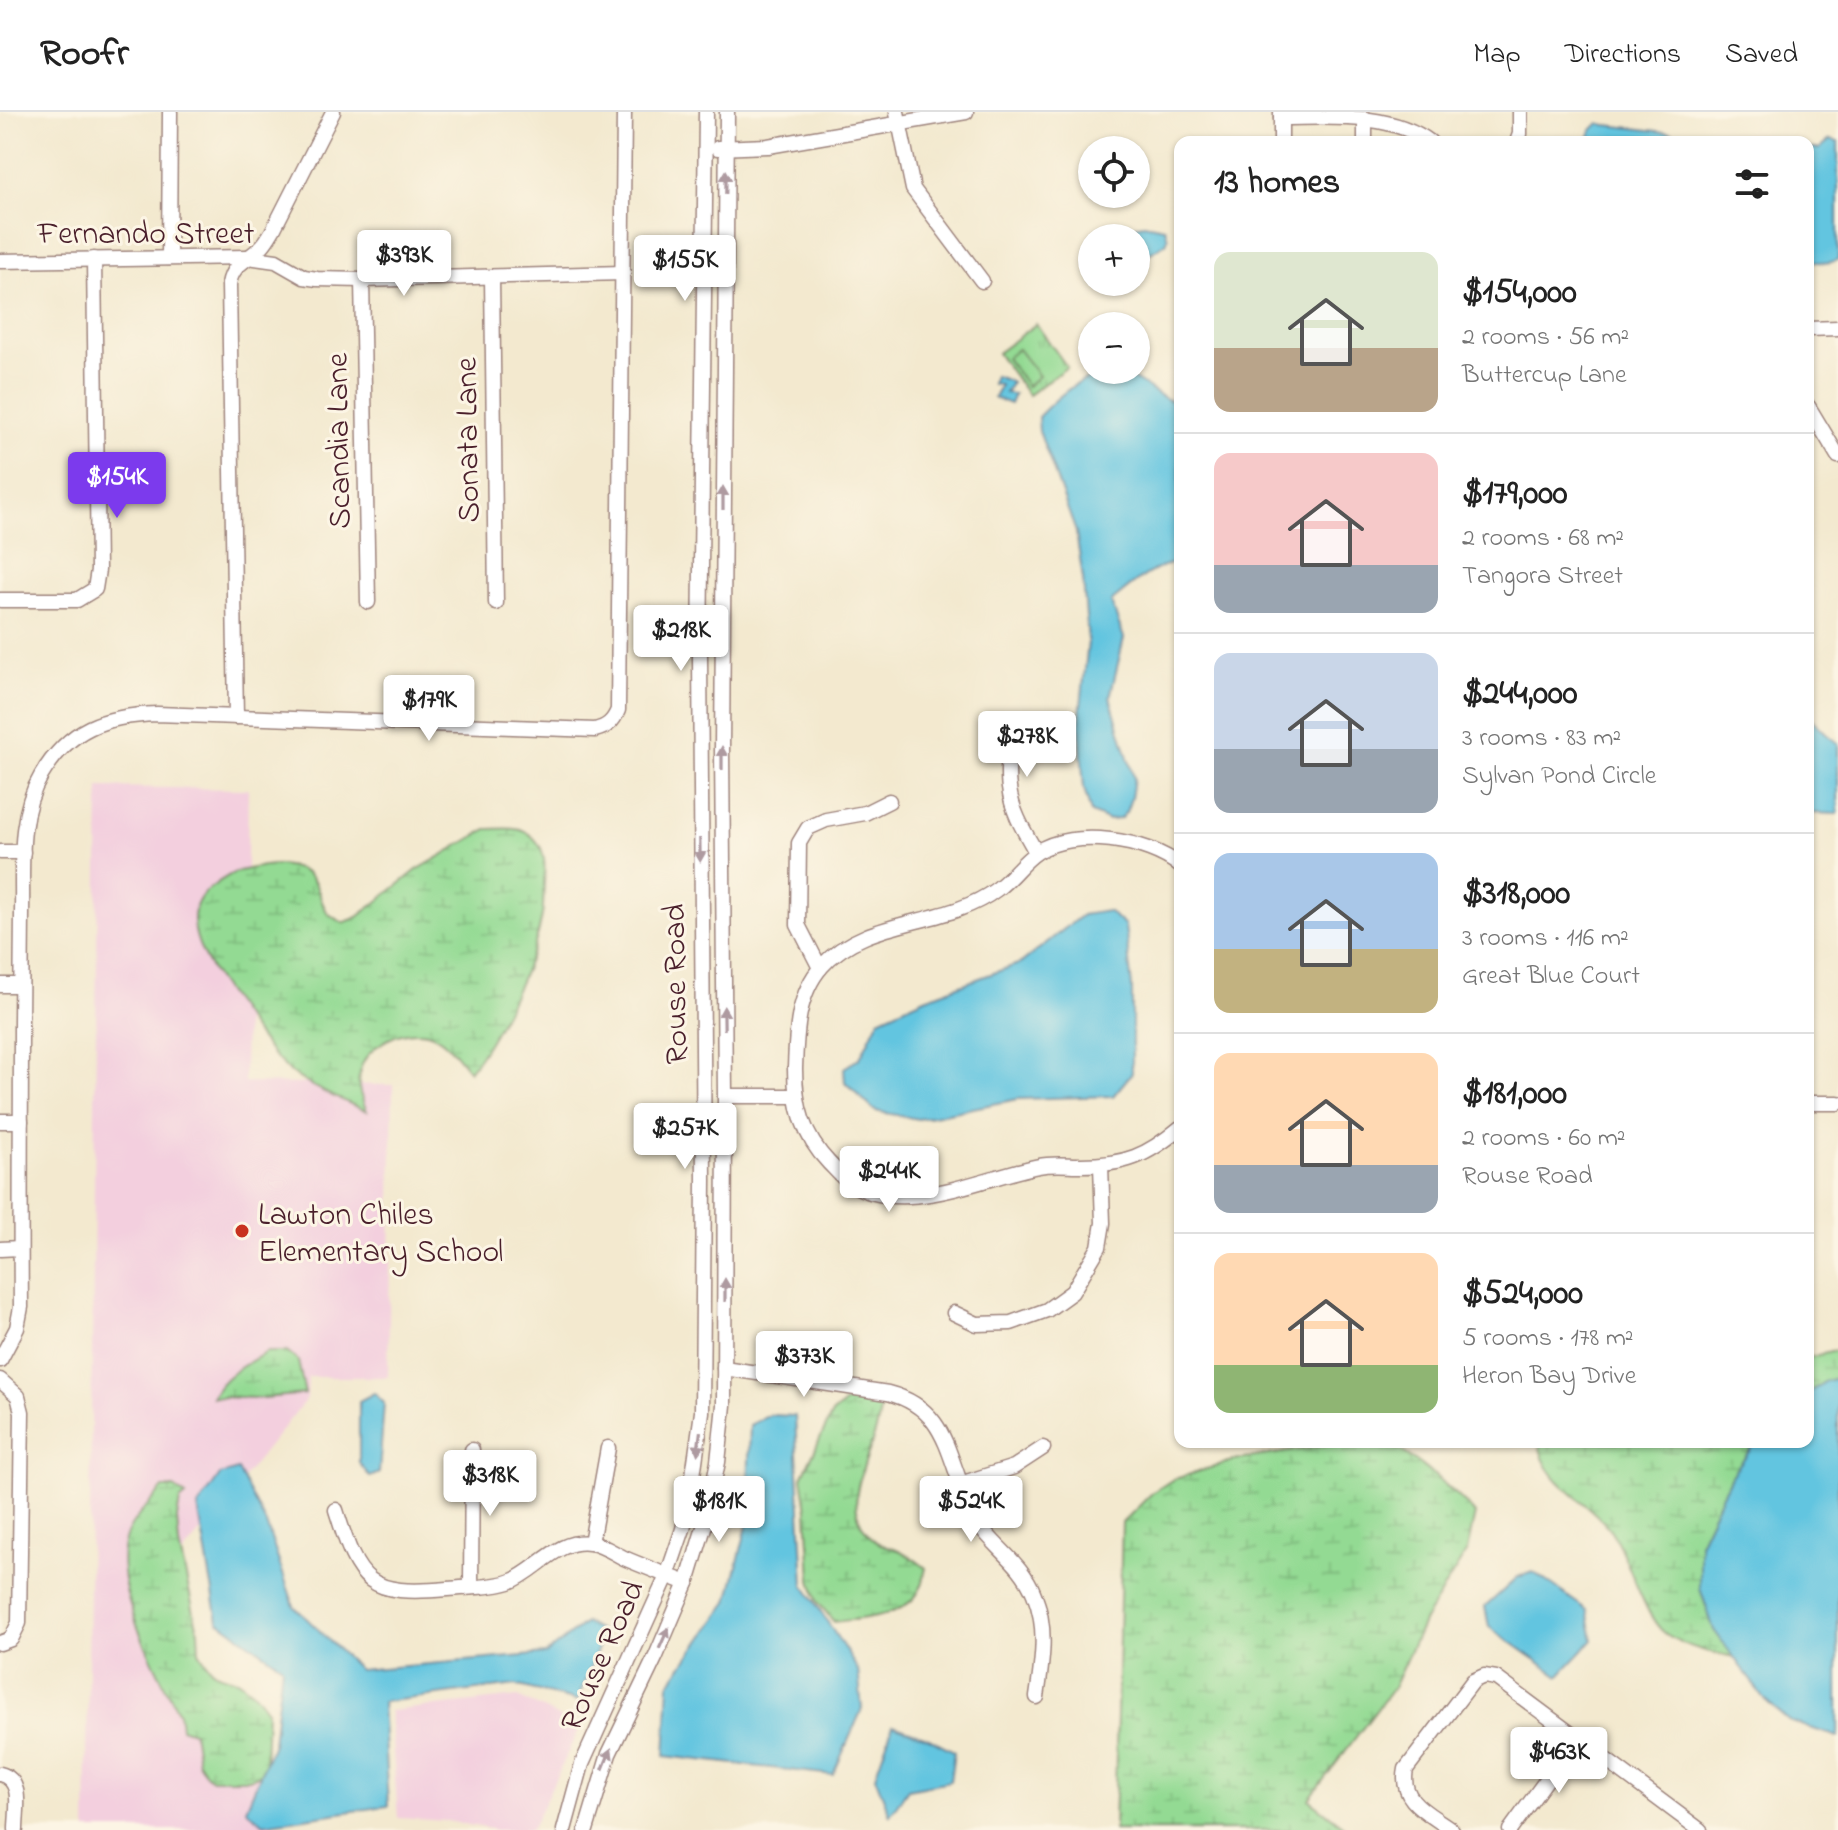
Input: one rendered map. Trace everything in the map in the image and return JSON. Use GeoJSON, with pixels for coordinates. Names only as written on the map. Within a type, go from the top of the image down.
{"type":"FeatureCollection","features":[{"type":"Feature","properties":{"kind":"street"},"geometry":{"type":"LineString","coordinates":[[169,258],[170,112]]}},
{"type":"Feature","properties":{"kind":"street"},"geometry":{"type":"LineString","coordinates":[[236,717],[229,284],[231,273],[262,247],[273,230],[333,112]]}},
{"type":"Feature","properties":{"kind":"street"},"geometry":{"type":"LineString","coordinates":[[0,1360],[17,1328],[21,1307],[21,985],[25,817],[39,778],[58,752],[76,736],[101,721],[127,715],[595,730],[610,723],[618,710],[624,112]]}},
{"type":"Feature","properties":{"kind":"street","name":"Rouse Road"},"geometry":{"type":"LineString","coordinates":[[564,1830],[582,1764],[667,1576],[690,1497],[702,1412],[704,1180],[700,657],[706,112]]}},
{"type":"Feature","properties":{"kind":"street","name":"Rouse Road"},"geometry":{"type":"LineString","coordinates":[[586,1830],[609,1754],[687,1583],[705,1524],[718,1462],[724,1405],[722,719],[727,112]]}},
{"type":"Feature","properties":{"kind":"street"},"geometry":{"type":"LineString","coordinates":[[705,149],[768,146],[898,118],[966,112]]}},
{"type":"Feature","properties":{"kind":"street"},"geometry":{"type":"LineString","coordinates":[[1519,136],[1520,112]]}},
{"type":"Feature","properties":{"kind":"street"},"geometry":{"type":"LineString","coordinates":[[1281,136],[1281,115],[1365,119],[1398,125],[1419,136]]}},
{"type":"Feature","properties":{"kind":"street"},"geometry":{"type":"LineString","coordinates":[[898,118],[913,189],[982,281]]}},
{"type":"Feature","properties":{"kind":"street"},"geometry":{"type":"LineString","coordinates":[[1365,119],[1365,136]]}},
{"type":"Feature","properties":{"kind":"street","name":"Fernando Street"},"geometry":{"type":"LineString","coordinates":[[0,261],[248,257],[276,261],[304,277],[362,280],[623,273]]}},
{"type":"Feature","properties":{"kind":"street"},"geometry":{"type":"LineString","coordinates":[[0,600],[77,600],[95,589],[98,570],[94,259]]}},
{"type":"Feature","properties":{"kind":"street","name":"Sonata Lane"},"geometry":{"type":"LineString","coordinates":[[492,277],[496,603]]}},
{"type":"Feature","properties":{"kind":"street","name":"Scandia Lane"},"geometry":{"type":"LineString","coordinates":[[362,280],[368,602]]}},
{"type":"Feature","properties":{"kind":"street"},"geometry":{"type":"LineString","coordinates":[[1814,327],[1838,328]]}},
{"type":"Feature","properties":{"kind":"street"},"geometry":{"type":"LineString","coordinates":[[1814,414],[1834,442],[1838,456]]}},
{"type":"Feature","properties":{"kind":"street"},"geometry":{"type":"LineString","coordinates":[[1004,718],[1010,732],[1008,785],[1014,812],[1036,852]]}},
{"type":"Feature","properties":{"kind":"street"},"geometry":{"type":"LineString","coordinates":[[820,968],[798,925],[799,843],[808,828],[826,820],[865,813],[889,801]]}},
{"type":"Feature","properties":{"kind":"street"},"geometry":{"type":"LineString","coordinates":[[1174,856],[1146,846],[1107,840],[1057,842],[1036,852],[999,888],[973,905],[865,936],[837,952],[820,968],[803,999],[796,1030],[795,1096],[804,1129],[820,1154],[846,1180],[875,1194],[905,1196],[951,1189],[1041,1165],[1101,1165],[1130,1160],[1154,1149],[1174,1133]]}},
{"type":"Feature","properties":{"kind":"street"},"geometry":{"type":"LineString","coordinates":[[0,852],[23,852]]}},
{"type":"Feature","properties":{"kind":"street"},"geometry":{"type":"LineString","coordinates":[[0,985],[21,985]]}},
{"type":"Feature","properties":{"kind":"street"},"geometry":{"type":"LineString","coordinates":[[725,1096],[795,1096]]}},
{"type":"Feature","properties":{"kind":"street"},"geometry":{"type":"LineString","coordinates":[[1814,1103],[1838,1103]]}},
{"type":"Feature","properties":{"kind":"street"},"geometry":{"type":"LineString","coordinates":[[0,1121],[21,1121]]}},
{"type":"Feature","properties":{"kind":"street"},"geometry":{"type":"LineString","coordinates":[[954,1313],[977,1324],[1011,1323],[1047,1310],[1072,1292],[1099,1247],[1103,1223],[1101,1165]]}},
{"type":"Feature","properties":{"kind":"street"},"geometry":{"type":"LineString","coordinates":[[0,1249],[20,1248]]}},
{"type":"Feature","properties":{"kind":"street"},"geometry":{"type":"LineString","coordinates":[[724,1368],[888,1393],[910,1399],[933,1418],[947,1445],[976,1521],[1022,1569],[1034,1593],[1043,1627],[1037,1697]]}},
{"type":"Feature","properties":{"kind":"street"},"geometry":{"type":"LineString","coordinates":[[0,1380],[18,1396],[22,1412],[19,1623],[6,1641]]}},
{"type":"Feature","properties":{"kind":"street"},"geometry":{"type":"LineString","coordinates":[[591,1543],[608,1448]]}},
{"type":"Feature","properties":{"kind":"street"},"geometry":{"type":"LineString","coordinates":[[960,1484],[1014,1467],[1043,1448]]}},
{"type":"Feature","properties":{"kind":"street"},"geometry":{"type":"LineString","coordinates":[[471,1586],[472,1450]]}},
{"type":"Feature","properties":{"kind":"street"},"geometry":{"type":"LineString","coordinates":[[336,1510],[350,1555],[364,1576],[400,1592],[507,1583],[529,1572],[554,1552],[572,1544],[591,1543],[687,1583]]}},
{"type":"Feature","properties":{"kind":"street"},"geometry":{"type":"LineString","coordinates":[[1452,1830],[1408,1797],[1403,1783],[1406,1769],[1473,1681],[1484,1676],[1496,1678],[1700,1830]]}},
{"type":"Feature","properties":{"kind":"street"},"geometry":{"type":"LineString","coordinates":[[1510,1830],[1577,1738]]}},
{"type":"Feature","properties":{"kind":"street"},"geometry":{"type":"LineString","coordinates":[[5,1775],[17,1786],[16,1830]]}},
{"type":"Feature","properties":{"kind":"shaded area","name":"Lawton Chiles Elementary School"},"geometry":{"type":"Polygon","coordinates":[[[99,787],[248,789],[244,1083],[393,1085],[388,1377],[308,1377],[307,1398],[175,1564],[206,1696],[254,1763],[275,1830],[86,1830],[99,787]]]}},
{"type":"Feature","properties":{"kind":"shaded area"},"geometry":{"type":"Polygon","coordinates":[[[518,1697],[580,1727],[531,1830],[496,1830],[447,1821],[398,1818],[390,1711],[518,1697]]]}},
{"type":"Feature","properties":{"kind":"green space"},"geometry":{"type":"Polygon","coordinates":[[[1036,324],[1067,367],[1028,395],[997,353],[1036,324]]]}},
{"type":"Feature","properties":{"kind":"green space"},"geometry":{"type":"Polygon","coordinates":[[[1018,349],[1039,376],[1027,386],[1006,358],[1018,349]]]}},
{"type":"Feature","properties":{"kind":"green space"},"geometry":{"type":"Polygon","coordinates":[[[487,829],[520,830],[535,839],[544,863],[543,907],[532,952],[513,996],[491,1039],[469,1071],[440,1039],[417,1032],[385,1041],[362,1065],[360,1094],[367,1111],[319,1090],[292,1073],[262,1042],[208,964],[195,930],[194,913],[200,899],[235,872],[264,866],[288,866],[309,876],[328,913],[343,923],[358,917],[417,870],[487,829]]]}},
{"type":"Feature","properties":{"kind":"green space"},"geometry":{"type":"Polygon","coordinates":[[[1838,1350],[1838,1378],[1814,1389],[1814,1356],[1838,1350]]]}},
{"type":"Feature","properties":{"kind":"green space"},"geometry":{"type":"Polygon","coordinates":[[[267,1352],[287,1352],[298,1361],[305,1394],[264,1398],[212,1397],[229,1376],[267,1352]]]}},
{"type":"Feature","properties":{"kind":"green space"},"geometry":{"type":"Polygon","coordinates":[[[849,1400],[880,1407],[857,1491],[861,1523],[877,1542],[902,1552],[926,1568],[921,1587],[906,1605],[883,1615],[834,1622],[817,1601],[811,1580],[802,1477],[832,1414],[849,1400]]]}},
{"type":"Feature","properties":{"kind":"green space"},"geometry":{"type":"Polygon","coordinates":[[[1312,1448],[1395,1448],[1436,1477],[1475,1514],[1467,1551],[1424,1620],[1393,1688],[1309,1799],[1349,1830],[1114,1830],[1122,1523],[1152,1493],[1172,1480],[1235,1460],[1312,1448]]]}},
{"type":"Feature","properties":{"kind":"green space"},"geometry":{"type":"Polygon","coordinates":[[[1541,1448],[1752,1448],[1731,1476],[1700,1541],[1700,1588],[1714,1630],[1735,1657],[1691,1646],[1674,1639],[1658,1626],[1611,1531],[1558,1481],[1541,1448]]]}},
{"type":"Feature","properties":{"kind":"green space"},"geometry":{"type":"Polygon","coordinates":[[[163,1488],[174,1488],[186,1496],[180,1501],[177,1518],[179,1545],[198,1631],[199,1651],[210,1668],[237,1680],[253,1692],[267,1710],[265,1765],[260,1774],[249,1779],[212,1779],[206,1775],[198,1762],[193,1732],[181,1728],[179,1713],[147,1649],[128,1599],[123,1552],[128,1532],[163,1488]]]}},
{"type":"Feature","properties":{"kind":"water"},"geometry":{"type":"Polygon","coordinates":[[[1598,124],[1685,136],[1590,136],[1598,124]]]}},
{"type":"Feature","properties":{"kind":"water"},"geometry":{"type":"Polygon","coordinates":[[[1830,140],[1838,142],[1838,259],[1828,263],[1814,262],[1814,149],[1819,149],[1830,140]]]}},
{"type":"Feature","properties":{"kind":"water"},"geometry":{"type":"Polygon","coordinates":[[[1150,225],[1165,228],[1166,243],[1150,253],[1150,225]]]}},
{"type":"Feature","properties":{"kind":"water"},"geometry":{"type":"Polygon","coordinates":[[[995,376],[1012,382],[1005,393],[1014,394],[1010,404],[994,398],[1000,385],[992,384],[995,376]]]}},
{"type":"Feature","properties":{"kind":"water"},"geometry":{"type":"Polygon","coordinates":[[[1078,384],[1141,384],[1174,402],[1174,563],[1152,572],[1111,602],[1124,638],[1110,697],[1134,778],[1131,798],[1120,819],[1107,820],[1091,813],[1084,788],[1079,724],[1088,642],[1083,579],[1076,532],[1039,431],[1038,417],[1078,384]]]}},
{"type":"Feature","properties":{"kind":"water"},"geometry":{"type":"Polygon","coordinates":[[[1814,722],[1838,744],[1838,814],[1814,813],[1814,722]]]}},
{"type":"Feature","properties":{"kind":"water"},"geometry":{"type":"Polygon","coordinates":[[[1108,911],[1125,926],[1132,987],[1132,1073],[1113,1096],[1018,1099],[918,1119],[875,1111],[845,1082],[844,1068],[860,1058],[879,1019],[925,998],[1021,963],[1082,915],[1108,911]]]}},
{"type":"Feature","properties":{"kind":"water"},"geometry":{"type":"Polygon","coordinates":[[[1838,1378],[1838,1737],[1791,1722],[1765,1700],[1714,1630],[1700,1588],[1700,1541],[1731,1476],[1752,1448],[1814,1448],[1814,1389],[1838,1378]]]}},
{"type":"Feature","properties":{"kind":"water"},"geometry":{"type":"Polygon","coordinates":[[[374,1393],[384,1403],[379,1473],[370,1477],[359,1463],[359,1401],[374,1393]]]}},
{"type":"Feature","properties":{"kind":"water"},"geometry":{"type":"Polygon","coordinates":[[[770,1415],[795,1416],[804,1585],[858,1670],[862,1709],[833,1775],[665,1756],[669,1684],[728,1602],[747,1526],[750,1425],[770,1415]]]}},
{"type":"Feature","properties":{"kind":"water"},"geometry":{"type":"Polygon","coordinates":[[[238,1470],[266,1524],[294,1606],[359,1670],[546,1654],[585,1623],[604,1633],[577,1701],[516,1685],[382,1702],[388,1806],[264,1824],[246,1809],[273,1744],[282,1666],[218,1621],[198,1507],[220,1475],[238,1470]]]}},
{"type":"Feature","properties":{"kind":"water"},"geometry":{"type":"Polygon","coordinates":[[[1533,1572],[1587,1610],[1593,1640],[1559,1676],[1489,1627],[1485,1607],[1518,1577],[1533,1572]]]}},
{"type":"Feature","properties":{"kind":"water"},"geometry":{"type":"Polygon","coordinates":[[[893,1725],[954,1751],[950,1781],[908,1789],[890,1815],[875,1776],[893,1725]]]}},
{"type":"Feature","properties":{"kind":"place","name":"Lawton Chiles Elementary School"},"geometry":{"type":"Point","coordinates":[242,1231]}}]}
